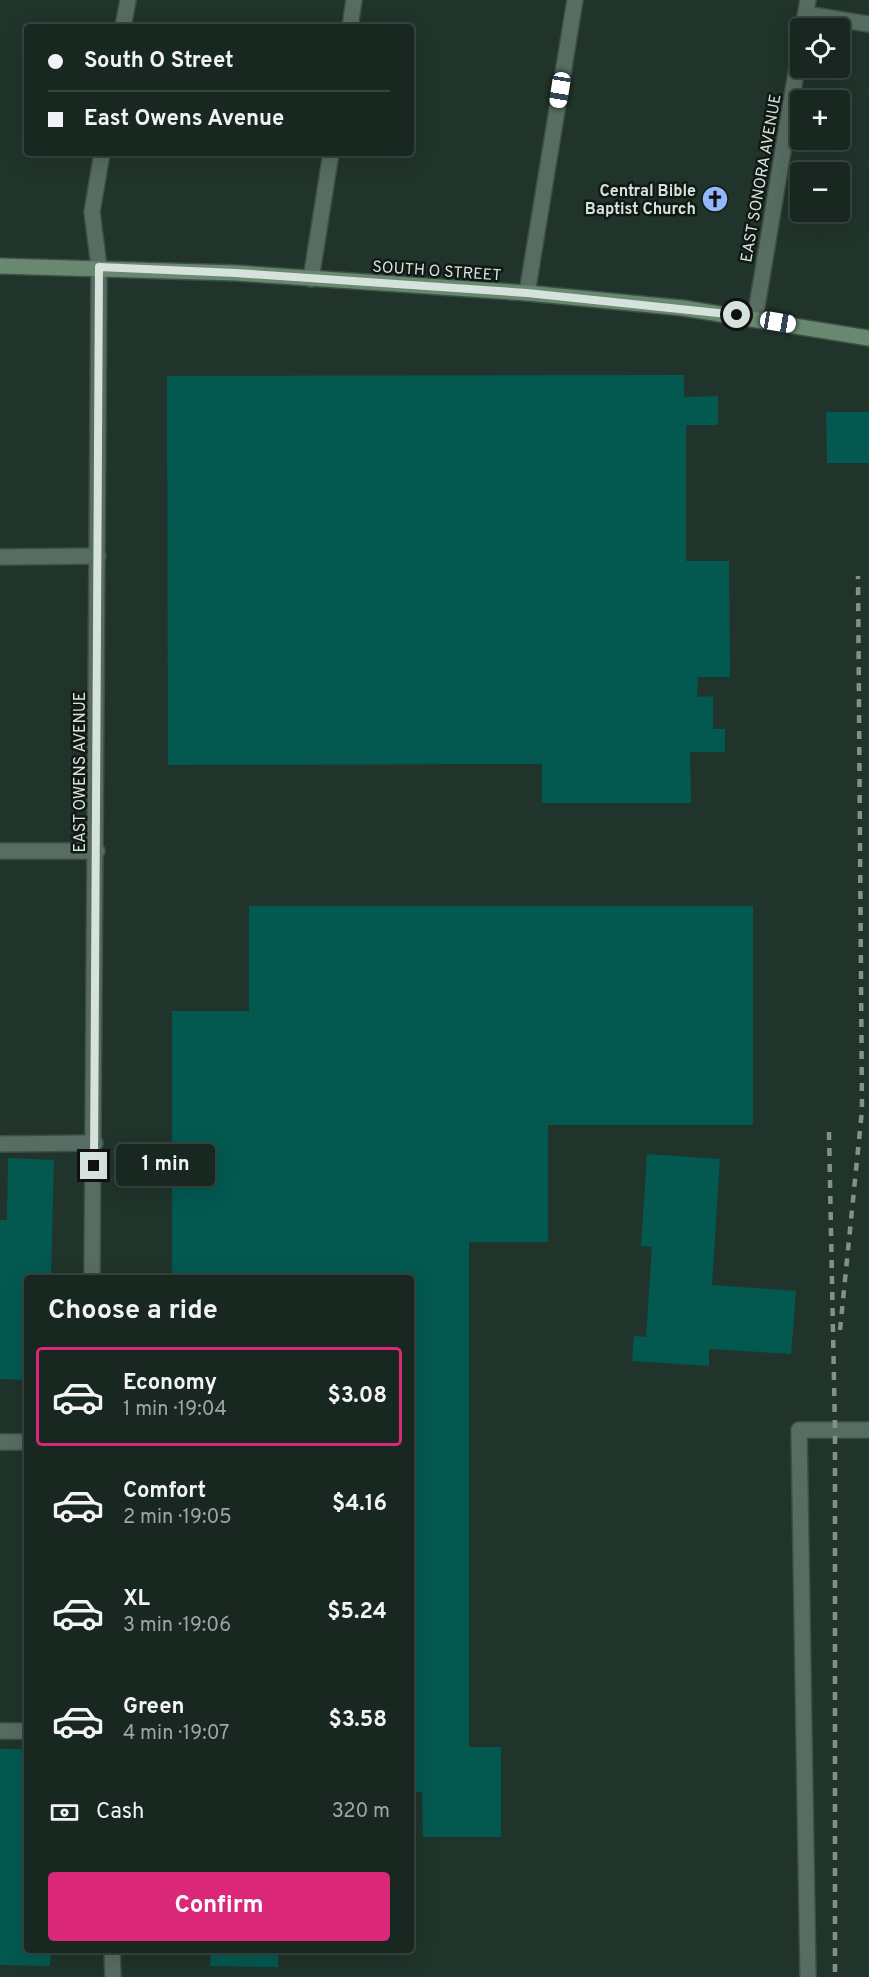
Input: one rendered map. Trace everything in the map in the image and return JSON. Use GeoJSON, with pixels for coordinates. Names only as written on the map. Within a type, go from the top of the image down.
{"type":"FeatureCollection","features":[{"type":"Feature","properties":{"kind":"main road","name":"SOUTH O STREET"},"geometry":{"type":"LineString","coordinates":[[0,266],[99,267],[527,293],[683,308],[869,338]]}},
{"type":"Feature","properties":{"kind":"street"},"geometry":{"type":"LineString","coordinates":[[124,24],[128,0]]}},
{"type":"Feature","properties":{"kind":"street"},"geometry":{"type":"LineString","coordinates":[[350,24],[354,0]]}},
{"type":"Feature","properties":{"kind":"street"},"geometry":{"type":"LineString","coordinates":[[527,293],[575,0]]}},
{"type":"Feature","properties":{"kind":"street"},"geometry":{"type":"LineString","coordinates":[[806,14],[869,24]]}},
{"type":"Feature","properties":{"kind":"street","name":"EAST SONORA AVENUE"},"geometry":{"type":"LineString","coordinates":[[755,318],[795,78]]}},
{"type":"Feature","properties":{"kind":"street","name":"EAST OWENS AVENUE"},"geometry":{"type":"LineString","coordinates":[[92,1275],[95,1143],[99,267],[92,213],[102,156]]}},
{"type":"Feature","properties":{"kind":"street"},"geometry":{"type":"LineString","coordinates":[[311,279],[331,156]]}},
{"type":"Feature","properties":{"kind":"street"},"geometry":{"type":"LineString","coordinates":[[0,557],[98,556]]}},
{"type":"Feature","properties":{"kind":"street"},"geometry":{"type":"LineString","coordinates":[[0,851],[97,851]]}},
{"type":"Feature","properties":{"kind":"street"},"geometry":{"type":"LineString","coordinates":[[0,1144],[95,1143]]}},
{"type":"Feature","properties":{"kind":"street"},"geometry":{"type":"LineString","coordinates":[[808,1977],[799,1430],[869,1430]]}},
{"type":"Feature","properties":{"kind":"street"},"geometry":{"type":"LineString","coordinates":[[0,1442],[24,1442]]}},
{"type":"Feature","properties":{"kind":"street"},"geometry":{"type":"LineString","coordinates":[[0,1731],[24,1731]]}},
{"type":"Feature","properties":{"kind":"street"},"geometry":{"type":"LineString","coordinates":[[112,1953],[113,1977]]}},
{"type":"Feature","properties":{"kind":"building"},"geometry":{"type":"Polygon","coordinates":[[[684,375],[684,397],[718,396],[718,425],[686,425],[686,561],[729,561],[730,677],[698,677],[697,697],[713,696],[713,729],[725,729],[725,752],[690,752],[691,803],[542,803],[542,764],[168,765],[167,376],[684,375]]]}},
{"type":"Feature","properties":{"kind":"building"},"geometry":{"type":"Polygon","coordinates":[[[826,412],[869,412],[869,463],[827,463],[826,412]]]}},
{"type":"Feature","properties":{"kind":"building"},"geometry":{"type":"Polygon","coordinates":[[[249,906],[753,906],[753,1125],[548,1125],[548,1242],[469,1242],[469,1747],[501,1747],[501,1837],[423,1837],[422,1792],[414,1792],[414,1275],[172,1275],[172,1011],[249,1011],[249,906]]]}},
{"type":"Feature","properties":{"kind":"building"},"geometry":{"type":"Polygon","coordinates":[[[647,1154],[720,1159],[712,1285],[796,1291],[791,1354],[709,1349],[709,1366],[632,1361],[634,1336],[646,1337],[652,1247],[641,1246],[647,1154]]]}},
{"type":"Feature","properties":{"kind":"building"},"geometry":{"type":"Polygon","coordinates":[[[8,1158],[54,1160],[51,1275],[24,1275],[24,1380],[0,1379],[0,1220],[7,1220],[8,1158]]]}},
{"type":"Feature","properties":{"kind":"building"},"geometry":{"type":"Polygon","coordinates":[[[0,1749],[24,1749],[24,1953],[51,1953],[50,1966],[0,1965],[0,1749]]]}},
{"type":"Feature","properties":{"kind":"building"},"geometry":{"type":"Polygon","coordinates":[[[211,1953],[278,1953],[278,1967],[210,1966],[211,1953]]]}},
{"type":"Feature","properties":{"kind":"railway"},"geometry":{"type":"LineString","coordinates":[[840,1330],[862,1110],[858,576]]}},
{"type":"Feature","properties":{"kind":"railway"},"geometry":{"type":"LineString","coordinates":[[829,1132],[835,1430],[835,1977]]}},
{"type":"Feature","properties":{"kind":"place","name":"Central Bible Baptist Church"},"geometry":{"type":"Point","coordinates":[715,199]}},
{"type":"Feature","properties":{"kind":"route"},"geometry":{"type":"LineString","coordinates":[[94,1166],[99,267],[236,273],[527,293],[737,315]]}}]}
